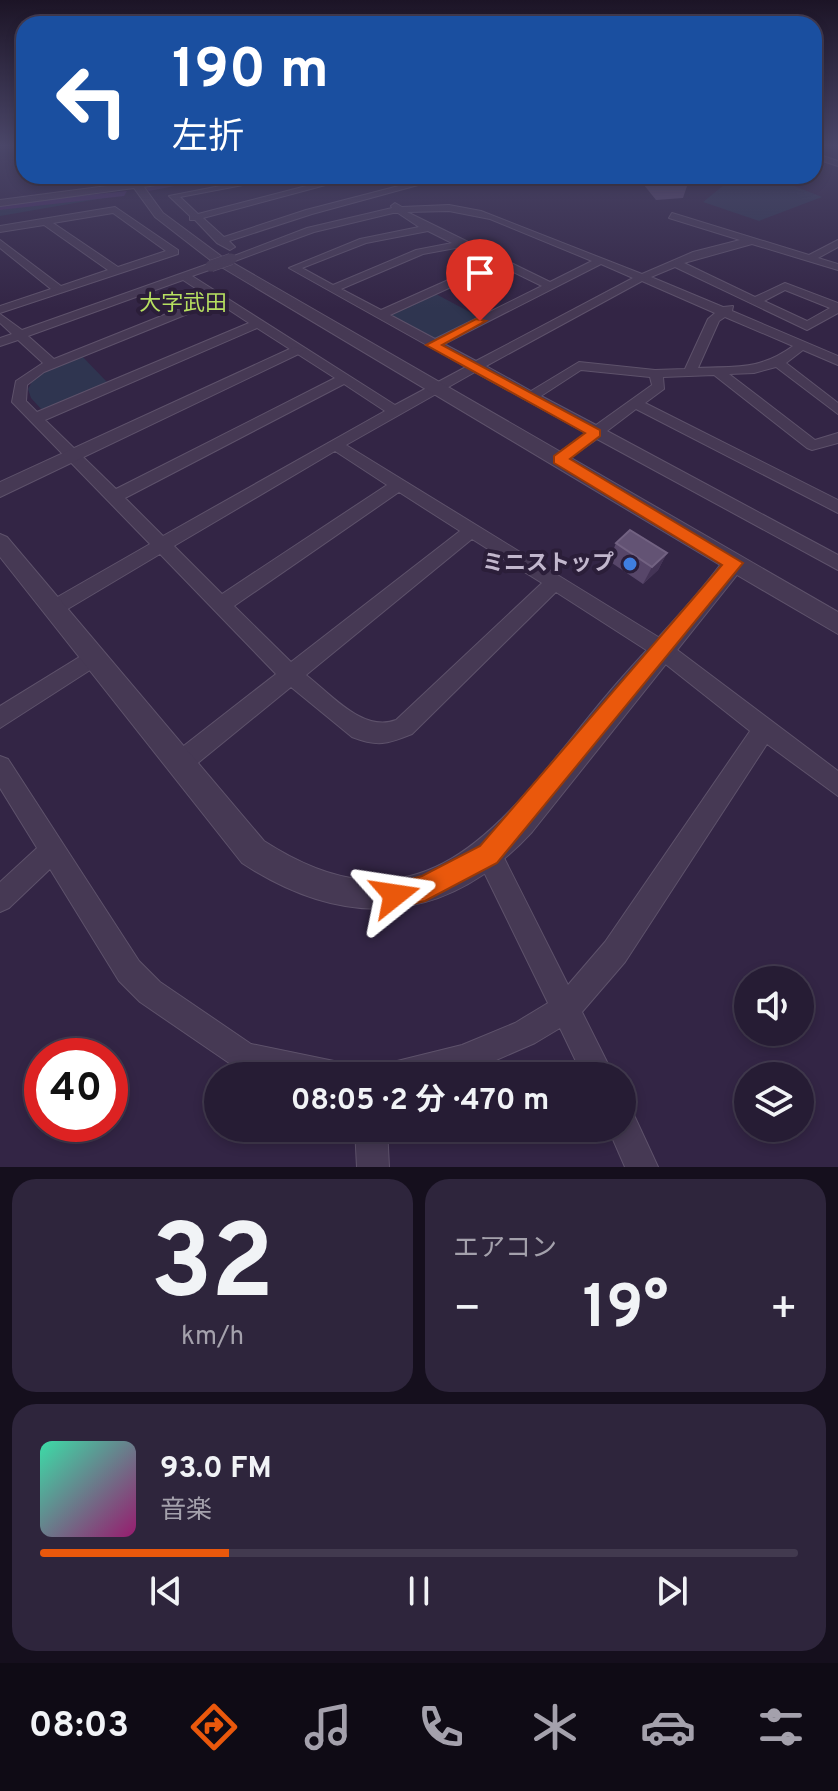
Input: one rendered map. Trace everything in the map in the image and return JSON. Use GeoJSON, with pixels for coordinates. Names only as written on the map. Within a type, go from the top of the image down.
{"type":"FeatureCollection","features":[{"type":"Feature","properties":{"kind":"street"},"geometry":{"type":"LineString","coordinates":[[0,203],[22,200]]}},
{"type":"Feature","properties":{"kind":"street"},"geometry":{"type":"LineString","coordinates":[[148,200],[159,215],[194,244],[838,624]]}},
{"type":"Feature","properties":{"kind":"street"},"geometry":{"type":"LineString","coordinates":[[177,200],[237,257]]}},
{"type":"Feature","properties":{"kind":"street"},"geometry":{"type":"LineString","coordinates":[[193,218],[261,200]]}},
{"type":"Feature","properties":{"kind":"street"},"geometry":{"type":"LineString","coordinates":[[220,241],[354,200]]}},
{"type":"Feature","properties":{"kind":"street"},"geometry":{"type":"LineString","coordinates":[[390,200],[399,211],[429,228],[551,286]]}},
{"type":"Feature","properties":{"kind":"street"},"geometry":{"type":"LineString","coordinates":[[0,342],[296,235],[399,211],[448,208],[472,211],[601,260],[723,313],[831,354],[838,361]]}},
{"type":"Feature","properties":{"kind":"street"},"geometry":{"type":"LineString","coordinates":[[0,229],[115,210],[174,252],[0,310]]}},
{"type":"Feature","properties":{"kind":"street"},"geometry":{"type":"LineString","coordinates":[[672,216],[838,267]]}},
{"type":"Feature","properties":{"kind":"street"},"geometry":{"type":"LineString","coordinates":[[46,222],[116,271]]}},
{"type":"Feature","properties":{"kind":"street"},"geometry":{"type":"LineString","coordinates":[[429,228],[325,249],[294,268],[838,563]]}},
{"type":"Feature","properties":{"kind":"street"},"geometry":{"type":"LineString","coordinates":[[296,235],[308,241]]}},
{"type":"Feature","properties":{"kind":"street"},"geometry":{"type":"LineString","coordinates":[[54,608],[474,367],[645,278],[737,243],[756,240]]}},
{"type":"Feature","properties":{"kind":"street"},"geometry":{"type":"LineString","coordinates":[[0,243],[60,291]]}},
{"type":"Feature","properties":{"kind":"street"},"geometry":{"type":"LineString","coordinates":[[812,257],[838,243]]}},
{"type":"Feature","properties":{"kind":"street"},"geometry":{"type":"LineString","coordinates":[[332,289],[420,252],[462,244]]}},
{"type":"Feature","properties":{"kind":"street"},"geometry":{"type":"LineString","coordinates":[[433,345],[601,260]]}},
{"type":"Feature","properties":{"kind":"street"},"geometry":{"type":"LineString","coordinates":[[380,315],[498,262]]}},
{"type":"Feature","properties":{"kind":"street"},"geometry":{"type":"LineString","coordinates":[[678,264],[807,326],[838,308]]}},
{"type":"Feature","properties":{"kind":"street"},"geometry":{"type":"LineString","coordinates":[[184,276],[395,411]]}},
{"type":"Feature","properties":{"kind":"street"},"geometry":{"type":"LineString","coordinates":[[690,372],[704,336],[723,313],[752,299],[785,286],[838,308]]}},
{"type":"Feature","properties":{"kind":"street"},"geometry":{"type":"LineString","coordinates":[[217,298],[51,363],[29,376],[18,393],[19,402],[291,675],[360,730],[384,735],[404,727],[554,583]]}},
{"type":"Feature","properties":{"kind":"street"},"geometry":{"type":"LineString","coordinates":[[0,317],[51,363]]}},
{"type":"Feature","properties":{"kind":"street"},"geometry":{"type":"LineString","coordinates":[[34,419],[257,324]]}},
{"type":"Feature","properties":{"kind":"street"},"geometry":{"type":"LineString","coordinates":[[530,397],[579,366],[655,374],[754,369],[778,363],[802,345]]}},
{"type":"Feature","properties":{"kind":"street"},"geometry":{"type":"LineString","coordinates":[[0,490],[299,350]]}},
{"type":"Feature","properties":{"kind":"street"},"geometry":{"type":"LineString","coordinates":[[778,363],[838,410]]}},
{"type":"Feature","properties":{"kind":"street"},"geometry":{"type":"LineString","coordinates":[[717,371],[812,445],[838,438]]}},
{"type":"Feature","properties":{"kind":"street"},"geometry":{"type":"LineString","coordinates":[[559,459],[659,386],[655,374]]}},
{"type":"Feature","properties":{"kind":"street"},"geometry":{"type":"LineString","coordinates":[[114,497],[343,379]]}},
{"type":"Feature","properties":{"kind":"street"},"geometry":{"type":"LineString","coordinates":[[636,404],[838,507]]}},
{"type":"Feature","properties":{"kind":"street"},"geometry":{"type":"LineString","coordinates":[[336,445],[661,649],[838,785]]}},
{"type":"Feature","properties":{"kind":"street"},"geometry":{"type":"LineString","coordinates":[[221,605],[398,485]]}},
{"type":"Feature","properties":{"kind":"street"},"geometry":{"type":"LineString","coordinates":[[180,763],[472,530]]}},
{"type":"Feature","properties":{"kind":"street"},"geometry":{"type":"LineString","coordinates":[[0,542],[253,852],[274,868],[331,891],[395,895],[425,888],[489,855],[734,563]]}},
{"type":"Feature","properties":{"kind":"street"},"geometry":{"type":"LineString","coordinates":[[0,718],[94,657]]}},
{"type":"Feature","properties":{"kind":"street"},"geometry":{"type":"LineString","coordinates":[[453,1062],[525,1033],[567,1008],[615,952],[764,729]]}},
{"type":"Feature","properties":{"kind":"street"},"geometry":{"type":"LineString","coordinates":[[0,767],[129,971],[150,992],[245,1057],[268,1062]]}},
{"type":"Feature","properties":{"kind":"street"},"geometry":{"type":"LineString","coordinates":[[0,899],[51,852]]}},
{"type":"Feature","properties":{"kind":"street"},"geometry":{"type":"LineString","coordinates":[[489,855],[592,1062]]}},
{"type":"Feature","properties":{"kind":"street"},"geometry":{"type":"LineString","coordinates":[[372,1142],[373,1167]]}},
{"type":"Feature","properties":{"kind":"street"},"geometry":{"type":"LineString","coordinates":[[630,1142],[642,1167]]}},
{"type":"Feature","properties":{"kind":"shaded area"},"geometry":{"type":"Polygon","coordinates":[[[39,200],[90,200],[0,216],[0,205],[39,200]]]}},
{"type":"Feature","properties":{"kind":"shaded area"},"geometry":{"type":"Polygon","coordinates":[[[705,200],[813,200],[759,221],[703,202],[705,200]]]}},
{"type":"Feature","properties":{"kind":"shaded area"},"geometry":{"type":"Polygon","coordinates":[[[436,294],[481,318],[434,340],[388,317],[436,294]]]}},
{"type":"Feature","properties":{"kind":"shaded area"},"geometry":{"type":"Polygon","coordinates":[[[80,354],[107,382],[42,410],[31,398],[28,389],[34,378],[80,354]]]}},
{"type":"Feature","properties":{"kind":"building"},"geometry":{"type":"Polygon","coordinates":[[[630,530],[667,553],[652,567],[616,543],[630,530]]]}},
{"type":"Feature","properties":{"kind":"waterway"},"geometry":{"type":"LineString","coordinates":[[0,207],[58,200]]}},
{"type":"Feature","properties":{"kind":"place","name":"ミニストップ"},"geometry":{"type":"Point","coordinates":[630,564]}},
{"type":"Feature","properties":{"kind":"district","name":"大字武田"},"geometry":{"type":"Point","coordinates":[183,304]}},
{"type":"Feature","properties":{"kind":"route"},"geometry":{"type":"LineString","coordinates":[[395,895],[425,888],[489,855],[734,563],[559,459],[595,433],[433,345],[480,321]]}}]}
